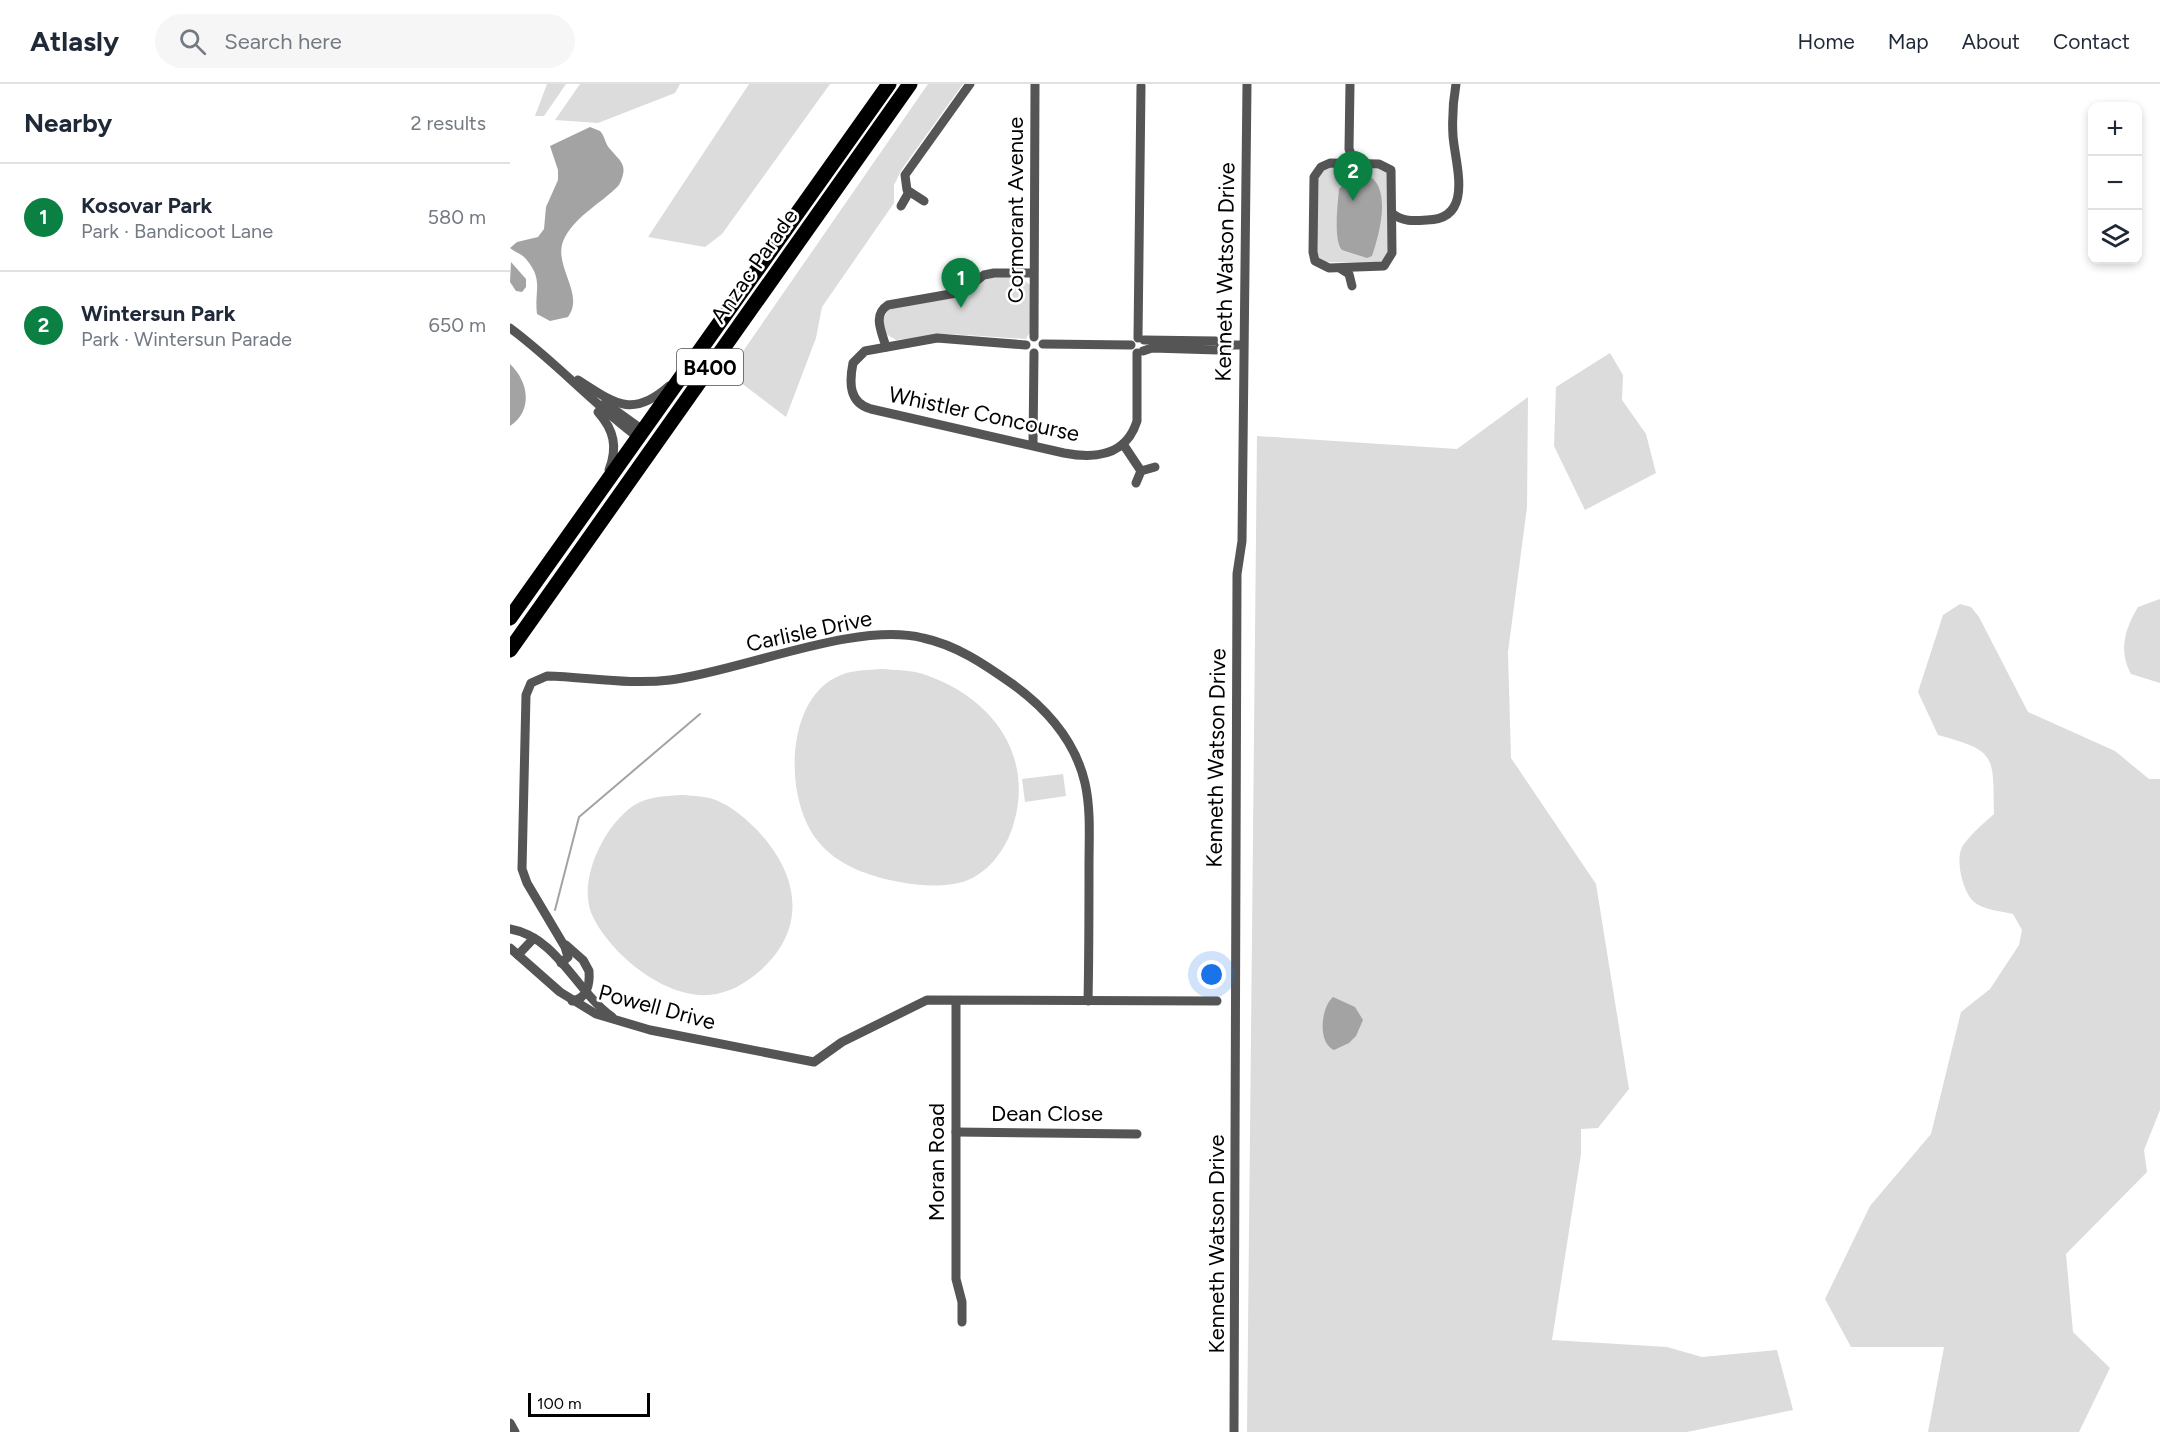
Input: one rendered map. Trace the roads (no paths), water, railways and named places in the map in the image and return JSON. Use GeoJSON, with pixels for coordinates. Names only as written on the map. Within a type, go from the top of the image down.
{"type":"FeatureCollection","features":[{"type":"Feature","properties":{"kind":"main road","name":"Anzac Parade"},"geometry":{"type":"LineString","coordinates":[[510,618],[889,84]]}},
{"type":"Feature","properties":{"kind":"main road","name":"Anzac Parade"},"geometry":{"type":"LineString","coordinates":[[510,650],[910,84]]}},
{"type":"Feature","properties":{"kind":"main road"},"geometry":{"type":"LineString","coordinates":[[641,434],[655,444]]}},
{"type":"Feature","properties":{"kind":"street"},"geometry":{"type":"LineString","coordinates":[[924,201],[909,192],[904,184],[906,172],[969,84]]}},
{"type":"Feature","properties":{"kind":"street","name":"Cormorant Avenue"},"geometry":{"type":"LineString","coordinates":[[1034,337],[1035,84]]}},
{"type":"Feature","properties":{"kind":"street","name":"Kenneth Watson Drive"},"geometry":{"type":"LineString","coordinates":[[1234,1432],[1237,1156],[1234,923],[1237,574],[1242,541],[1247,84]]}},
{"type":"Feature","properties":{"kind":"street"},"geometry":{"type":"LineString","coordinates":[[1337,163],[1346,158],[1349,149],[1350,84]]}},
{"type":"Feature","properties":{"kind":"street"},"geometry":{"type":"LineString","coordinates":[[1392,213],[1399,219],[1406,220],[1436,219],[1457,202],[1460,184],[1453,136],[1456,84]]}},
{"type":"Feature","properties":{"kind":"street"},"geometry":{"type":"LineString","coordinates":[[1141,85],[1141,339],[1137,350],[1137,421],[1123,444],[1142,471]]}},
{"type":"Feature","properties":{"kind":"street"},"geometry":{"type":"LineString","coordinates":[[1349,149],[1353,159],[1361,164]]}},
{"type":"Feature","properties":{"kind":"street"},"geometry":{"type":"LineString","coordinates":[[1337,163],[1381,164],[1391,170],[1392,232],[1389,262],[1380,268],[1339,268],[1319,265],[1313,252],[1315,175],[1323,165],[1337,163]]}},
{"type":"Feature","properties":{"kind":"street"},"geometry":{"type":"LineString","coordinates":[[902,206],[909,192]]}},
{"type":"Feature","properties":{"kind":"street"},"geometry":{"type":"LineString","coordinates":[[1392,232],[1398,224],[1406,220]]}},
{"type":"Feature","properties":{"kind":"street"},"geometry":{"type":"LineString","coordinates":[[1339,268],[1348,273],[1352,286],[1356,275],[1365,269]]}},
{"type":"Feature","properties":{"kind":"street"},"geometry":{"type":"LineString","coordinates":[[1033,273],[984,275],[962,292],[886,306],[878,319],[886,347],[937,338],[1026,345],[1034,353],[1033,445]]}},
{"type":"Feature","properties":{"kind":"street"},"geometry":{"type":"LineString","coordinates":[[510,328],[641,434]]}},
{"type":"Feature","properties":{"kind":"street"},"geometry":{"type":"LineString","coordinates":[[1026,345],[1029,339],[1034,337],[1039,338],[1043,344]]}},
{"type":"Feature","properties":{"kind":"street"},"geometry":{"type":"LineString","coordinates":[[1141,339],[1216,341],[1225,345],[1243,345]]}},
{"type":"Feature","properties":{"kind":"street"},"geometry":{"type":"LineString","coordinates":[[1043,344],[1137,350],[1150,348],[1216,350],[1225,345]]}},
{"type":"Feature","properties":{"kind":"street"},"geometry":{"type":"LineString","coordinates":[[1034,353],[1041,350],[1043,344]]}},
{"type":"Feature","properties":{"kind":"street","name":"Whistler Concourse"},"geometry":{"type":"LineString","coordinates":[[886,347],[865,351],[855,360],[852,369],[853,394],[862,406],[1084,457],[1104,455],[1123,444]]}},
{"type":"Feature","properties":{"kind":"street"},"geometry":{"type":"LineString","coordinates":[[564,371],[611,401],[631,406],[657,397],[684,372]]}},
{"type":"Feature","properties":{"kind":"street"},"geometry":{"type":"LineString","coordinates":[[564,371],[605,420],[614,438],[614,457],[599,493]]}},
{"type":"Feature","properties":{"kind":"street"},"geometry":{"type":"LineString","coordinates":[[1136,483],[1142,471],[1155,466]]}},
{"type":"Feature","properties":{"kind":"street","name":"Carlisle Drive"},"geometry":{"type":"LineString","coordinates":[[587,991],[589,968],[562,941],[527,883],[522,869],[526,695],[531,683],[547,676],[668,680],[850,639],[910,635],[940,642],[962,652],[1029,696],[1059,728],[1078,762],[1085,783],[1089,817],[1088,1001]]}},
{"type":"Feature","properties":{"kind":"street"},"geometry":{"type":"LineString","coordinates":[[510,929],[534,938],[616,1020]]}},
{"type":"Feature","properties":{"kind":"street"},"geometry":{"type":"LineString","coordinates":[[518,955],[534,938]]}},
{"type":"Feature","properties":{"kind":"street"},"geometry":{"type":"LineString","coordinates":[[561,963],[568,956],[562,941]]}},
{"type":"Feature","properties":{"kind":"street","name":"Powell Drive"},"geometry":{"type":"LineString","coordinates":[[510,948],[572,1001],[596,1014],[655,1031],[814,1062],[842,1042],[916,1004],[930,1000],[956,1001]]}},
{"type":"Feature","properties":{"kind":"street"},"geometry":{"type":"LineString","coordinates":[[572,1001],[580,999],[587,991]]}},
{"type":"Feature","properties":{"kind":"street"},"geometry":{"type":"LineString","coordinates":[[956,1001],[1217,1001]]}},
{"type":"Feature","properties":{"kind":"street","name":"Moran Road"},"geometry":{"type":"LineString","coordinates":[[956,1001],[956,1279],[962,1302],[962,1322]]}},
{"type":"Feature","properties":{"kind":"street","name":"Dean Close"},"geometry":{"type":"LineString","coordinates":[[956,1132],[1137,1134]]}},
{"type":"Feature","properties":{"kind":"street"},"geometry":{"type":"LineString","coordinates":[[510,1423],[515,1432]]}},
{"type":"Feature","properties":{"kind":"waterway"},"geometry":{"type":"LineString","coordinates":[[555,910],[579,817],[700,714]]}},
{"type":"Feature","properties":{"kind":"place","name":"Wintersun Park"},"geometry":{"type":"Point","coordinates":[1353,201]}},
{"type":"Feature","properties":{"kind":"place","name":"Kosovar Park"},"geometry":{"type":"Point","coordinates":[961,308]}}]}
